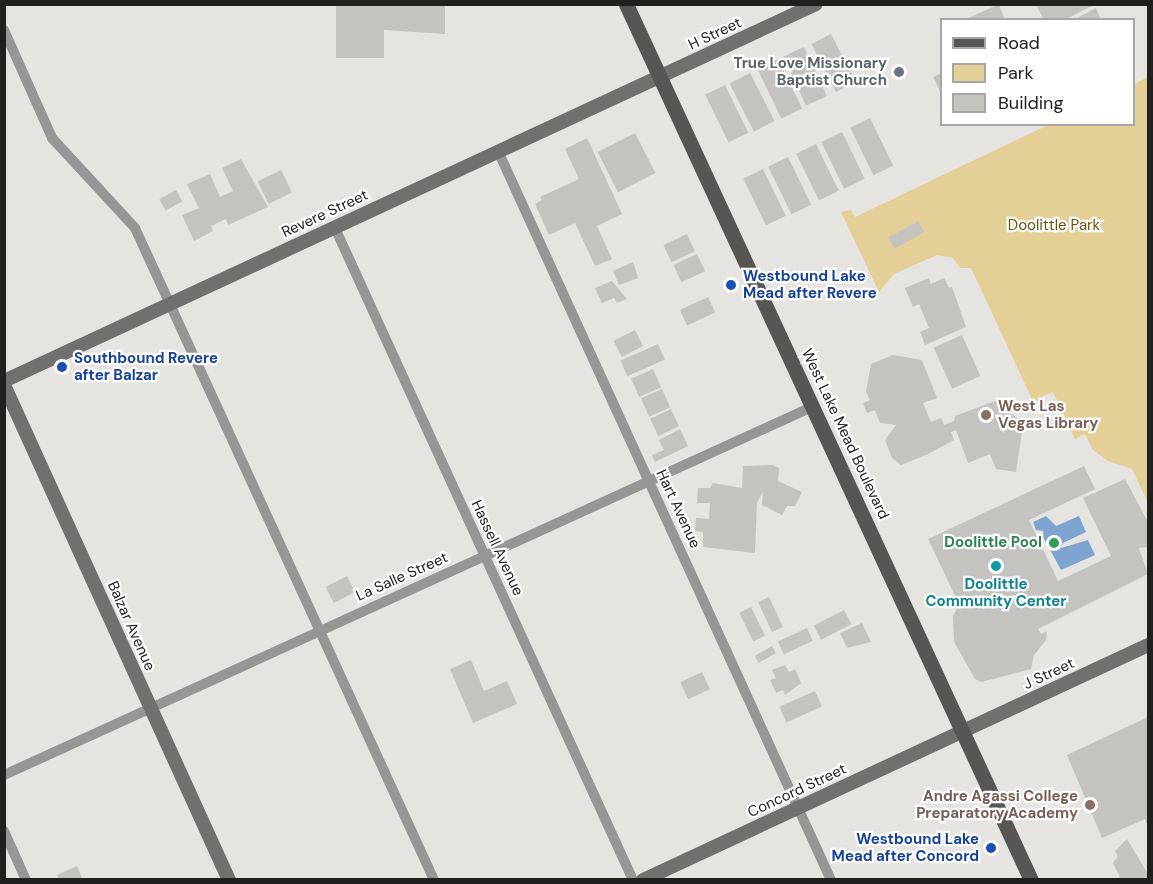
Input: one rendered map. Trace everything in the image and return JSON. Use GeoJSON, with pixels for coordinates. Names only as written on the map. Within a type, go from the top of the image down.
{"type":"FeatureCollection","features":[{"type":"Feature","properties":{"kind":"main road","name":"West Lake Mead Boulevard"},"geometry":{"type":"LineString","coordinates":[[626,4],[1031,879]]}},
{"type":"Feature","properties":{"kind":"street","name":"H Street"},"geometry":{"type":"LineString","coordinates":[[660,77],[816,4]]}},
{"type":"Feature","properties":{"kind":"street"},"geometry":{"type":"LineString","coordinates":[[4,30],[52,138],[135,228],[172,304],[434,879]]}},
{"type":"Feature","properties":{"kind":"street","name":"Revere Street"},"geometry":{"type":"LineString","coordinates":[[4,383],[660,77]]}},
{"type":"Feature","properties":{"kind":"street","name":"Hart Avenue"},"geometry":{"type":"LineString","coordinates":[[498,151],[831,879]]}},
{"type":"Feature","properties":{"kind":"street","name":"Hassell Avenue"},"geometry":{"type":"LineString","coordinates":[[335,228],[633,879]]}},
{"type":"Feature","properties":{"kind":"street","name":"Balzar Avenue"},"geometry":{"type":"LineString","coordinates":[[4,383],[229,879]]}},
{"type":"Feature","properties":{"kind":"street","name":"La Salle Street"},"geometry":{"type":"LineString","coordinates":[[4,775],[813,407]]}},
{"type":"Feature","properties":{"kind":"street","name":"J Street"},"geometry":{"type":"LineString","coordinates":[[963,733],[1149,645]]}},
{"type":"Feature","properties":{"kind":"street","name":"Concord Street"},"geometry":{"type":"LineString","coordinates":[[644,879],[963,733]]}},
{"type":"Feature","properties":{"kind":"street"},"geometry":{"type":"LineString","coordinates":[[4,831],[26,879]]}},
{"type":"Feature","properties":{"kind":"green space","name":"Doolittle Park"},"geometry":{"type":"Polygon","coordinates":[[[1148,77],[1148,503],[1132,469],[1108,461],[1093,450],[1085,434],[1075,439],[1053,392],[1043,396],[1045,401],[1037,403],[1032,399],[971,268],[960,268],[953,258],[937,255],[894,274],[879,292],[841,212],[851,210],[855,217],[1046,126],[1135,126],[1135,84],[1148,77]]]}},
{"type":"Feature","properties":{"kind":"water","name":"Doolittle Pool"},"geometry":{"type":"Polygon","coordinates":[[[1046,516],[1056,526],[1079,516],[1086,532],[1063,543],[1061,548],[1088,540],[1095,555],[1061,570],[1042,535],[1044,531],[1036,530],[1033,522],[1046,516]]]}},
{"type":"Feature","properties":{"kind":"building"},"geometry":{"type":"Polygon","coordinates":[[[336,4],[445,4],[445,34],[384,30],[384,58],[336,58],[336,4]]]}},
{"type":"Feature","properties":{"kind":"building"},"geometry":{"type":"Polygon","coordinates":[[[1042,4],[1096,4],[1068,18],[1043,18],[1037,7],[1042,4]]]}},
{"type":"Feature","properties":{"kind":"building"},"geometry":{"type":"Polygon","coordinates":[[[997,5],[1004,18],[968,18],[997,5]]]}},
{"type":"Feature","properties":{"kind":"building"},"geometry":{"type":"Polygon","coordinates":[[[1096,8],[1100,18],[1077,18],[1096,8]]]}},
{"type":"Feature","properties":{"kind":"building"},"geometry":{"type":"Polygon","coordinates":[[[831,34],[856,82],[836,92],[811,44],[831,34]]]}},
{"type":"Feature","properties":{"kind":"building"},"geometry":{"type":"Polygon","coordinates":[[[804,47],[827,96],[806,106],[783,57],[804,47]]]}},
{"type":"Feature","properties":{"kind":"building"},"geometry":{"type":"Polygon","coordinates":[[[778,59],[802,108],[781,119],[757,69],[778,59]]]}},
{"type":"Feature","properties":{"kind":"building"},"geometry":{"type":"Polygon","coordinates":[[[750,73],[775,121],[754,132],[730,83],[750,73]]]}},
{"type":"Feature","properties":{"kind":"building"},"geometry":{"type":"Polygon","coordinates":[[[940,74],[940,91],[933,77],[940,74]]]}},
{"type":"Feature","properties":{"kind":"building"},"geometry":{"type":"Polygon","coordinates":[[[725,85],[748,133],[728,142],[705,95],[725,85]]]}},
{"type":"Feature","properties":{"kind":"building"},"geometry":{"type":"Polygon","coordinates":[[[870,118],[893,166],[873,175],[850,128],[870,118]]]}},
{"type":"Feature","properties":{"kind":"building"},"geometry":{"type":"Polygon","coordinates":[[[842,132],[865,179],[844,189],[821,142],[842,132]]]}},
{"type":"Feature","properties":{"kind":"building"},"geometry":{"type":"Polygon","coordinates":[[[635,133],[655,173],[618,192],[598,152],[635,133]]]}},
{"type":"Feature","properties":{"kind":"building"},"geometry":{"type":"Polygon","coordinates":[[[587,138],[622,214],[597,226],[612,259],[595,266],[575,223],[549,235],[535,204],[542,200],[540,197],[579,179],[565,149],[587,138]]]}},
{"type":"Feature","properties":{"kind":"building"},"geometry":{"type":"Polygon","coordinates":[[[816,144],[839,191],[819,200],[796,154],[816,144]]]}},
{"type":"Feature","properties":{"kind":"building"},"geometry":{"type":"Polygon","coordinates":[[[788,157],[811,205],[791,214],[768,167],[788,157]]]}},
{"type":"Feature","properties":{"kind":"building"},"geometry":{"type":"Polygon","coordinates":[[[241,159],[268,207],[228,225],[226,219],[211,226],[213,231],[194,241],[182,215],[199,208],[187,184],[210,174],[220,197],[233,191],[222,168],[241,159]]]}},
{"type":"Feature","properties":{"kind":"building"},"geometry":{"type":"Polygon","coordinates":[[[763,169],[786,216],[766,225],[743,179],[763,169]]]}},
{"type":"Feature","properties":{"kind":"building"},"geometry":{"type":"Polygon","coordinates":[[[281,170],[292,192],[269,204],[258,181],[281,170]]]}},
{"type":"Feature","properties":{"kind":"building"},"geometry":{"type":"Polygon","coordinates":[[[176,190],[182,201],[166,211],[159,199],[176,190]]]}},
{"type":"Feature","properties":{"kind":"building"},"geometry":{"type":"Polygon","coordinates":[[[918,221],[924,232],[895,249],[888,237],[918,221]]]}},
{"type":"Feature","properties":{"kind":"building"},"geometry":{"type":"Polygon","coordinates":[[[687,234],[695,251],[671,262],[663,245],[687,234]]]}},
{"type":"Feature","properties":{"kind":"building"},"geometry":{"type":"Polygon","coordinates":[[[697,254],[705,271],[681,282],[673,265],[697,254]]]}},
{"type":"Feature","properties":{"kind":"building"},"geometry":{"type":"Polygon","coordinates":[[[633,262],[638,278],[619,285],[613,271],[633,262]]]}},
{"type":"Feature","properties":{"kind":"building"},"geometry":{"type":"Polygon","coordinates":[[[929,278],[931,284],[944,278],[949,288],[952,287],[966,327],[925,345],[920,332],[929,328],[919,304],[913,307],[905,288],[929,278]]]}},
{"type":"Feature","properties":{"kind":"building"},"geometry":{"type":"Polygon","coordinates":[[[612,281],[627,299],[617,303],[614,298],[602,303],[595,288],[612,281]]]}},
{"type":"Feature","properties":{"kind":"building"},"geometry":{"type":"Polygon","coordinates":[[[708,297],[715,312],[687,326],[680,310],[708,297]]]}},
{"type":"Feature","properties":{"kind":"building"},"geometry":{"type":"Polygon","coordinates":[[[635,330],[643,346],[622,357],[614,341],[635,330]]]}},
{"type":"Feature","properties":{"kind":"building"},"geometry":{"type":"Polygon","coordinates":[[[962,335],[980,376],[952,389],[934,348],[962,335]]]}},
{"type":"Feature","properties":{"kind":"building"},"geometry":{"type":"Polygon","coordinates":[[[658,344],[665,360],[627,376],[621,361],[658,344]]]}},
{"type":"Feature","properties":{"kind":"building","name":"West Las Vegas Library"},"geometry":{"type":"Polygon","coordinates":[[[893,355],[922,360],[937,398],[923,403],[931,422],[941,418],[944,425],[954,421],[955,416],[995,401],[1017,418],[1022,432],[1016,472],[996,469],[990,454],[968,463],[956,430],[951,432],[954,440],[928,454],[901,465],[892,458],[885,440],[896,425],[880,423],[875,410],[867,413],[863,403],[870,400],[866,392],[871,364],[893,355]]]}},
{"type":"Feature","properties":{"kind":"building"},"geometry":{"type":"Polygon","coordinates":[[[653,369],[661,387],[639,397],[631,379],[653,369]]]}},
{"type":"Feature","properties":{"kind":"building"},"geometry":{"type":"Polygon","coordinates":[[[662,389],[670,407],[649,417],[641,398],[662,389]]]}},
{"type":"Feature","properties":{"kind":"building"},"geometry":{"type":"Polygon","coordinates":[[[671,409],[679,426],[658,436],[650,419],[671,409]]]}},
{"type":"Feature","properties":{"kind":"building"},"geometry":{"type":"Polygon","coordinates":[[[680,429],[688,446],[655,462],[652,455],[664,450],[659,440],[680,429]]]}},
{"type":"Feature","properties":{"kind":"building"},"geometry":{"type":"Polygon","coordinates":[[[773,465],[779,468],[778,481],[802,492],[795,506],[787,506],[782,515],[762,505],[763,491],[757,503],[755,553],[703,547],[703,532],[695,531],[696,518],[709,519],[710,503],[697,503],[698,488],[710,488],[713,483],[742,488],[743,466],[773,465]]]}},
{"type":"Feature","properties":{"kind":"building","name":"Doolittle Community Center"},"geometry":{"type":"Polygon","coordinates":[[[1084,466],[1095,489],[1029,520],[1058,581],[1111,556],[1083,498],[1125,479],[1148,522],[1148,547],[1139,548],[1148,574],[1038,629],[1041,634],[1047,631],[1046,640],[1034,655],[1031,669],[981,682],[975,679],[954,642],[953,616],[959,604],[928,539],[1084,466]]]}},
{"type":"Feature","properties":{"kind":"building"},"geometry":{"type":"Polygon","coordinates":[[[347,576],[355,592],[334,603],[326,587],[347,576]]]}},
{"type":"Feature","properties":{"kind":"building"},"geometry":{"type":"Polygon","coordinates":[[[769,597],[783,627],[772,632],[758,602],[769,597]]]}},
{"type":"Feature","properties":{"kind":"building"},"geometry":{"type":"Polygon","coordinates":[[[751,607],[765,636],[753,641],[739,613],[751,607]]]}},
{"type":"Feature","properties":{"kind":"building"},"geometry":{"type":"Polygon","coordinates":[[[844,610],[851,624],[821,640],[814,625],[844,610]]]}},
{"type":"Feature","properties":{"kind":"building"},"geometry":{"type":"Polygon","coordinates":[[[862,623],[871,642],[847,648],[840,633],[862,623]]]}},
{"type":"Feature","properties":{"kind":"building"},"geometry":{"type":"Polygon","coordinates":[[[807,628],[813,641],[784,654],[778,642],[807,628]]]}},
{"type":"Feature","properties":{"kind":"building"},"geometry":{"type":"Polygon","coordinates":[[[772,646],[776,653],[759,663],[755,656],[772,646]]]}},
{"type":"Feature","properties":{"kind":"building"},"geometry":{"type":"Polygon","coordinates":[[[471,660],[484,691],[507,681],[517,704],[473,723],[450,669],[471,660]]]}},
{"type":"Feature","properties":{"kind":"building"},"geometry":{"type":"Polygon","coordinates":[[[785,665],[789,672],[795,669],[801,683],[785,695],[783,690],[776,693],[770,680],[776,678],[772,670],[785,665]]]}},
{"type":"Feature","properties":{"kind":"building"},"geometry":{"type":"Polygon","coordinates":[[[702,672],[710,689],[688,699],[680,682],[702,672]]]}},
{"type":"Feature","properties":{"kind":"building"},"geometry":{"type":"Polygon","coordinates":[[[815,691],[822,707],[786,722],[779,707],[815,691]]]}},
{"type":"Feature","properties":{"kind":"building"},"geometry":{"type":"Polygon","coordinates":[[[1148,717],[1148,827],[1145,819],[1102,838],[1067,755],[1148,717]]]}},
{"type":"Feature","properties":{"kind":"building"},"geometry":{"type":"Polygon","coordinates":[[[1127,839],[1148,874],[1148,880],[1114,880],[1120,877],[1113,863],[1118,857],[1115,851],[1127,839]]]}},
{"type":"Feature","properties":{"kind":"building"},"geometry":{"type":"Polygon","coordinates":[[[77,866],[83,880],[59,880],[57,875],[77,866]]]}},
{"type":"Feature","properties":{"kind":"place","name":"True Love Missionary Baptist Church"},"geometry":{"type":"Point","coordinates":[899,72]}},
{"type":"Feature","properties":{"kind":"place","name":"Westbound Lake Mead after Revere"},"geometry":{"type":"Point","coordinates":[731,285]}},
{"type":"Feature","properties":{"kind":"place","name":"Southbound Revere after Balzar"},"geometry":{"type":"Point","coordinates":[62,367]}},
{"type":"Feature","properties":{"kind":"place","name":"West Las Vegas Library"},"geometry":{"type":"Point","coordinates":[986,415]}},
{"type":"Feature","properties":{"kind":"place","name":"Doolittle Pool"},"geometry":{"type":"Point","coordinates":[1054,543]}},
{"type":"Feature","properties":{"kind":"place","name":"Doolittle Community Center"},"geometry":{"type":"Point","coordinates":[996,566]}},
{"type":"Feature","properties":{"kind":"place","name":"Andre Agassi College Preparatory Academy"},"geometry":{"type":"Point","coordinates":[1090,805]}},
{"type":"Feature","properties":{"kind":"place","name":"Westbound Lake Mead after Concord"},"geometry":{"type":"Point","coordinates":[991,848]}}]}
